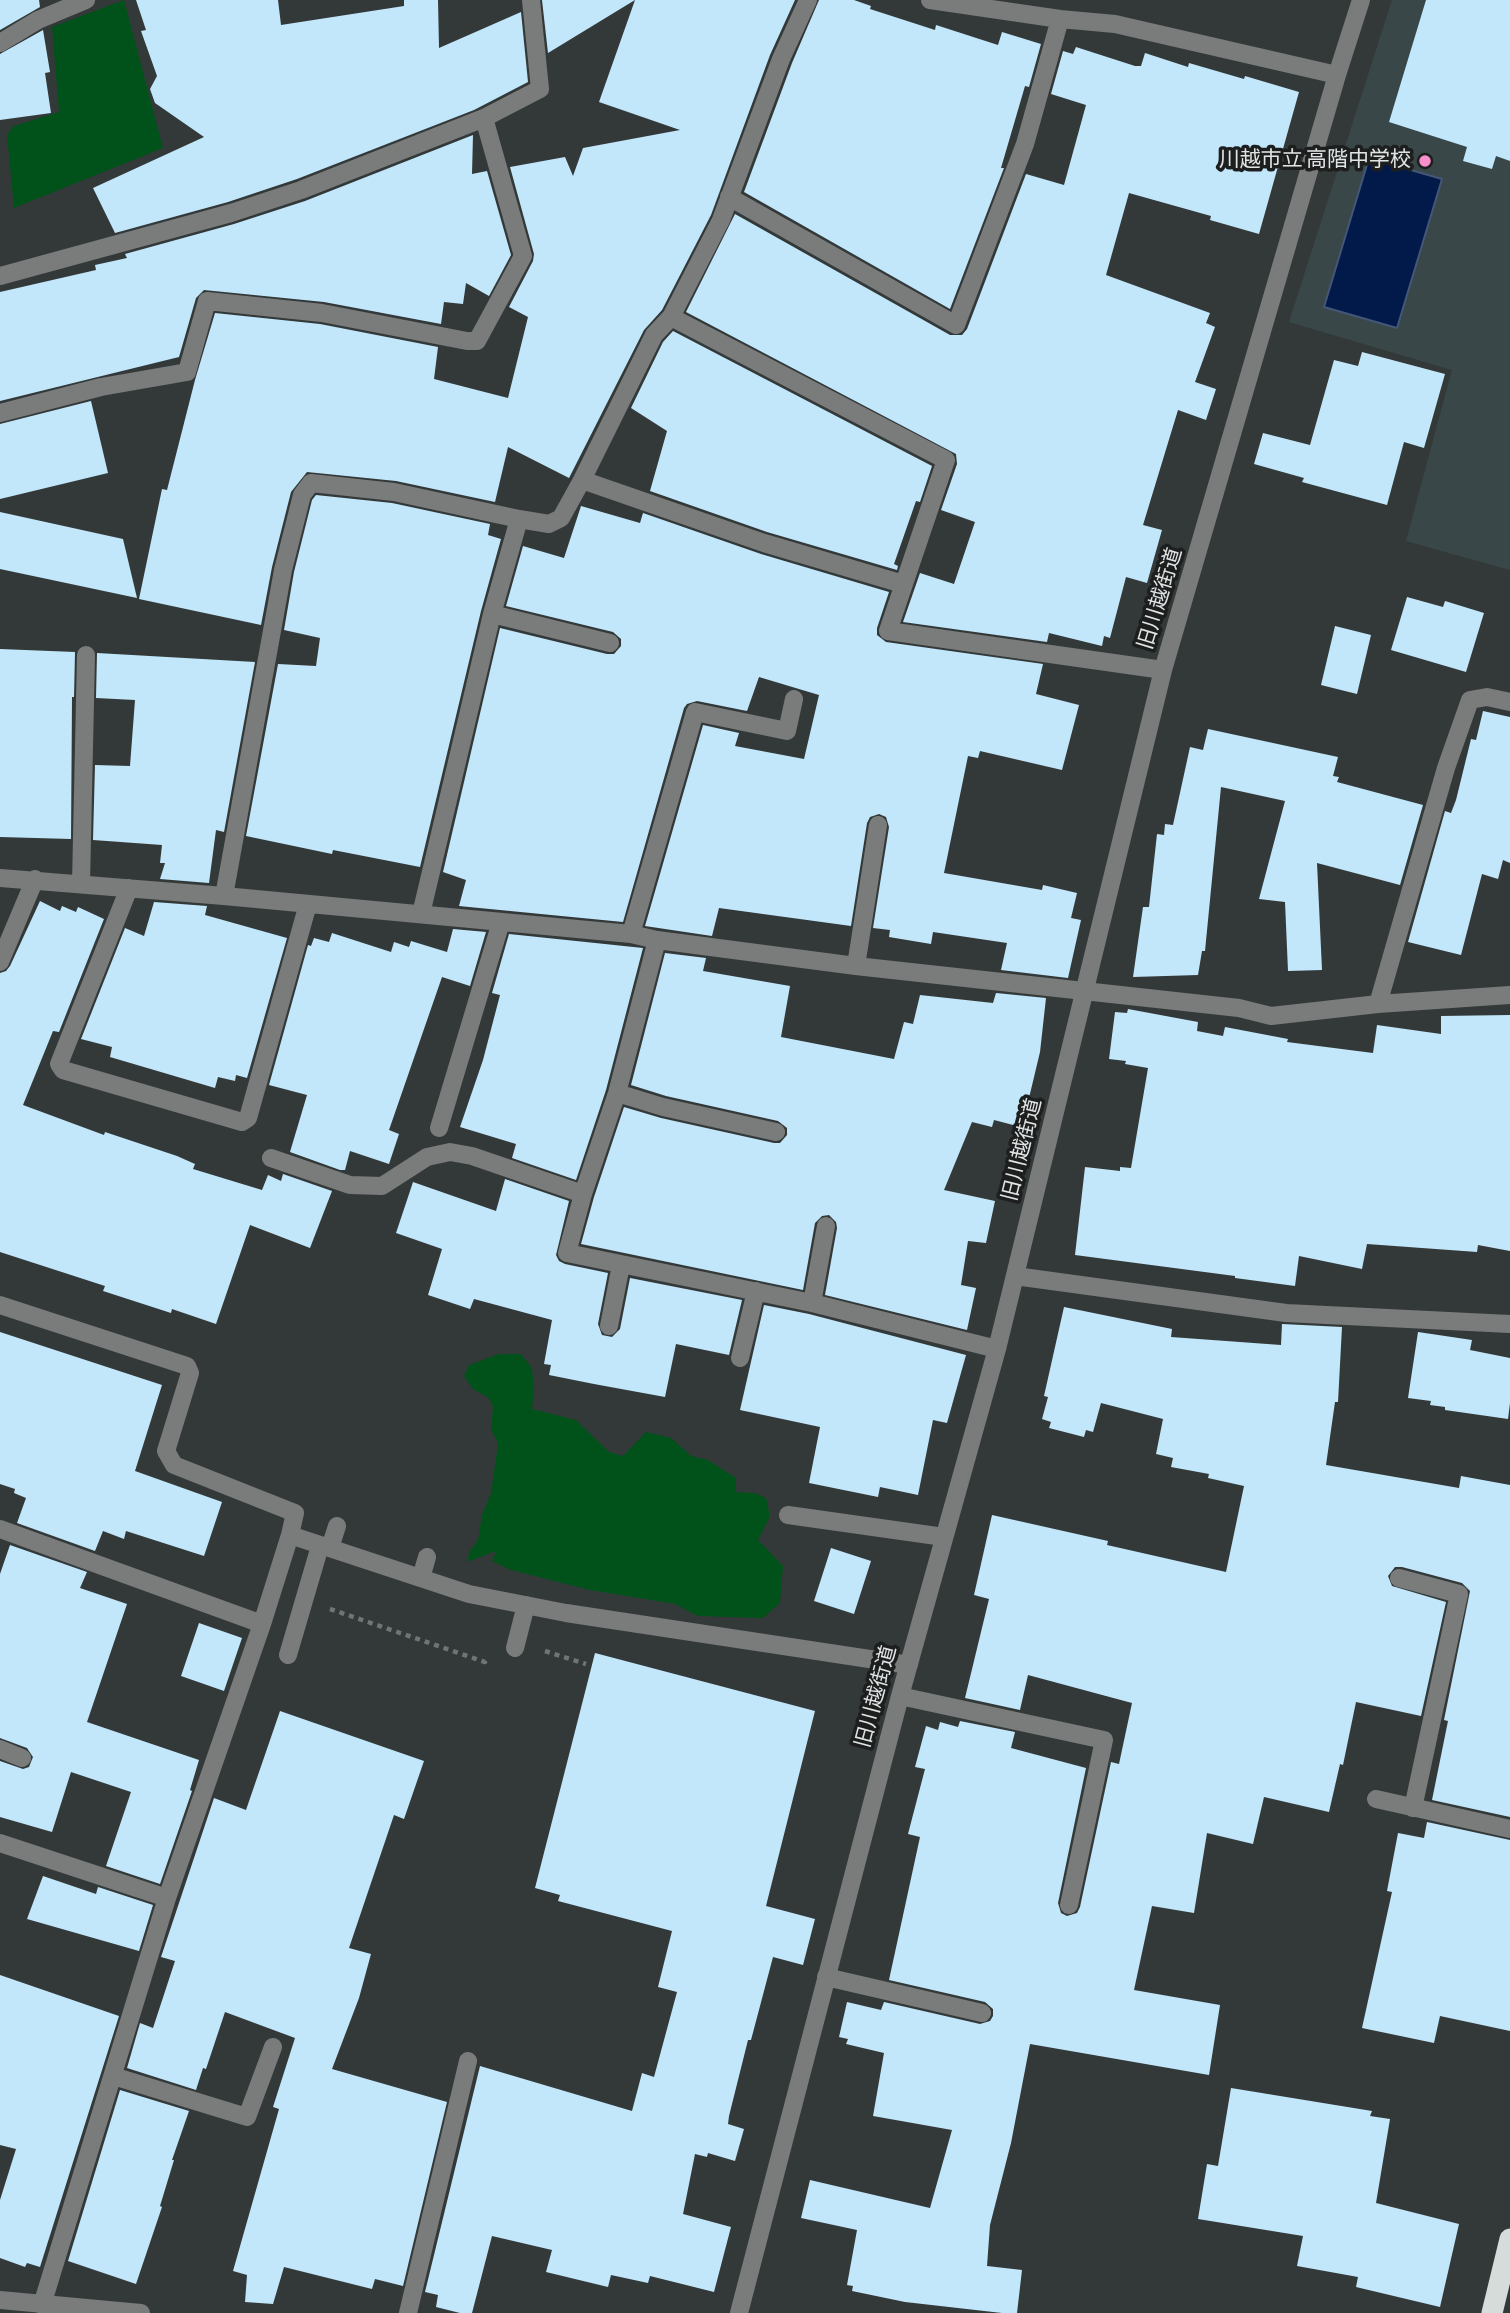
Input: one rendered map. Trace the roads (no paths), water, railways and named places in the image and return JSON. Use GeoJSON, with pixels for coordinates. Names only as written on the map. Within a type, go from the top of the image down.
{"type":"FeatureCollection","features":[{"type":"Feature","properties":{"kind":"highway"},"geometry":{"type":"LineString","coordinates":[[1492,2313],[1510,2239]]}},
{"type":"Feature","properties":{"kind":"street"},"geometry":{"type":"LineString","coordinates":[[0,276],[231,213],[301,190],[484,118],[540,89],[531,0]]}},
{"type":"Feature","properties":{"kind":"street"},"geometry":{"type":"LineString","coordinates":[[224,896],[283,570],[302,495],[311,483],[394,492],[549,524],[561,519],[654,335],[671,317],[721,220],[781,59],[808,0]]}},
{"type":"Feature","properties":{"kind":"street"},"geometry":{"type":"LineString","coordinates":[[930,0],[1060,19],[1115,24],[1337,75]]}},
{"type":"Feature","properties":{"kind":"street","name":"旧川越街道"},"geometry":{"type":"LineString","coordinates":[[739,2313],[900,1696],[1016,1276],[1163,670],[1361,0]]}},
{"type":"Feature","properties":{"kind":"street"},"geometry":{"type":"LineString","coordinates":[[0,43],[38,20],[79,1]]}},
{"type":"Feature","properties":{"kind":"street"},"geometry":{"type":"LineString","coordinates":[[729,197],[957,325],[1025,144],[1060,19]]}},
{"type":"Feature","properties":{"kind":"street"},"geometry":{"type":"LineString","coordinates":[[0,413],[101,387],[187,372],[207,301],[322,313],[477,341],[523,256],[484,118]]}},
{"type":"Feature","properties":{"kind":"street"},"geometry":{"type":"LineString","coordinates":[[671,317],[946,460],[888,631],[1163,670]]}},
{"type":"Feature","properties":{"kind":"street"},"geometry":{"type":"LineString","coordinates":[[582,480],[764,543],[902,584]]}},
{"type":"Feature","properties":{"kind":"street"},"geometry":{"type":"LineString","coordinates":[[421,914],[492,614],[519,519]]}},
{"type":"Feature","properties":{"kind":"street"},"geometry":{"type":"LineString","coordinates":[[492,614],[610,643]]}},
{"type":"Feature","properties":{"kind":"street"},"geometry":{"type":"LineString","coordinates":[[81,884],[86,655]]}},
{"type":"Feature","properties":{"kind":"street"},"geometry":{"type":"LineString","coordinates":[[1378,1004],[1446,768],[1470,700],[1487,697],[1510,702]]}},
{"type":"Feature","properties":{"kind":"street"},"geometry":{"type":"LineString","coordinates":[[631,934],[695,712],[787,731],[794,699]]}},
{"type":"Feature","properties":{"kind":"street"},"geometry":{"type":"LineString","coordinates":[[856,966],[878,825]]}},
{"type":"Feature","properties":{"kind":"street"},"geometry":{"type":"LineString","coordinates":[[0,878],[631,934],[657,940],[856,966],[1239,1008],[1271,1016],[1378,1004],[1510,995]]}},
{"type":"Feature","properties":{"kind":"street"},"geometry":{"type":"LineString","coordinates":[[0,962],[35,879]]}},
{"type":"Feature","properties":{"kind":"street"},"geometry":{"type":"LineString","coordinates":[[129,888],[59,1064],[63,1070],[242,1122],[248,1118],[308,904]]}},
{"type":"Feature","properties":{"kind":"street"},"geometry":{"type":"LineString","coordinates":[[439,1128],[500,922]]}},
{"type":"Feature","properties":{"kind":"street"},"geometry":{"type":"LineString","coordinates":[[657,940],[617,1093],[583,1194],[568,1253],[812,1303],[997,1349]]}},
{"type":"Feature","properties":{"kind":"street"},"geometry":{"type":"LineString","coordinates":[[617,1093],[663,1107],[776,1132]]}},
{"type":"Feature","properties":{"kind":"street"},"geometry":{"type":"LineString","coordinates":[[271,1158],[350,1185],[382,1186],[427,1157],[450,1152],[472,1156],[583,1194]]}},
{"type":"Feature","properties":{"kind":"street"},"geometry":{"type":"LineString","coordinates":[[812,1303],[826,1226]]}},
{"type":"Feature","properties":{"kind":"street"},"geometry":{"type":"LineString","coordinates":[[609,1326],[621,1265]]}},
{"type":"Feature","properties":{"kind":"street"},"geometry":{"type":"LineString","coordinates":[[1016,1276],[1286,1313],[1510,1324]]}},
{"type":"Feature","properties":{"kind":"street"},"geometry":{"type":"LineString","coordinates":[[740,1358],[756,1291]]}},
{"type":"Feature","properties":{"kind":"street"},"geometry":{"type":"LineString","coordinates":[[0,1305],[187,1366],[190,1373],[166,1451],[174,1465],[295,1513],[262,1624],[167,1898],[42,2305]]}},
{"type":"Feature","properties":{"kind":"street"},"geometry":{"type":"LineString","coordinates":[[788,1515],[944,1536]]}},
{"type":"Feature","properties":{"kind":"street"},"geometry":{"type":"LineString","coordinates":[[288,1655],[325,1547],[337,1526]]}},
{"type":"Feature","properties":{"kind":"street"},"geometry":{"type":"LineString","coordinates":[[0,1529],[262,1624]]}},
{"type":"Feature","properties":{"kind":"street"},"geometry":{"type":"LineString","coordinates":[[290,1535],[469,1594],[909,1665]]}},
{"type":"Feature","properties":{"kind":"street"},"geometry":{"type":"LineString","coordinates":[[421,1578],[428,1557]]}},
{"type":"Feature","properties":{"kind":"street"},"geometry":{"type":"LineString","coordinates":[[1399,1578],[1459,1594],[1413,1808]]}},
{"type":"Feature","properties":{"kind":"street"},"geometry":{"type":"LineString","coordinates":[[515,1648],[526,1605]]}},
{"type":"Feature","properties":{"kind":"street"},"geometry":{"type":"LineString","coordinates":[[900,1696],[1104,1740],[1069,1905]]}},
{"type":"Feature","properties":{"kind":"street"},"geometry":{"type":"LineString","coordinates":[[0,1749],[22,1758]]}},
{"type":"Feature","properties":{"kind":"street"},"geometry":{"type":"LineString","coordinates":[[1376,1799],[1510,1829]]}},
{"type":"Feature","properties":{"kind":"street"},"geometry":{"type":"LineString","coordinates":[[0,1843],[167,1898]]}},
{"type":"Feature","properties":{"kind":"street"},"geometry":{"type":"LineString","coordinates":[[827,1977],[982,2013]]}},
{"type":"Feature","properties":{"kind":"street"},"geometry":{"type":"LineString","coordinates":[[113,2076],[247,2117],[272,2047]]}},
{"type":"Feature","properties":{"kind":"street"},"geometry":{"type":"LineString","coordinates":[[408,2313],[468,2061]]}},
{"type":"Feature","properties":{"kind":"street"},"geometry":{"type":"LineString","coordinates":[[0,2300],[141,2313]]}},
{"type":"Feature","properties":{"kind":"water"},"geometry":{"type":"Polygon","coordinates":[[[1369,158],[1442,179],[1397,328],[1324,307],[1369,158]]]}},
{"type":"Feature","properties":{"kind":"place","name":"川越市立 高階中学校"},"geometry":{"type":"Point","coordinates":[1425,161]}}]}
